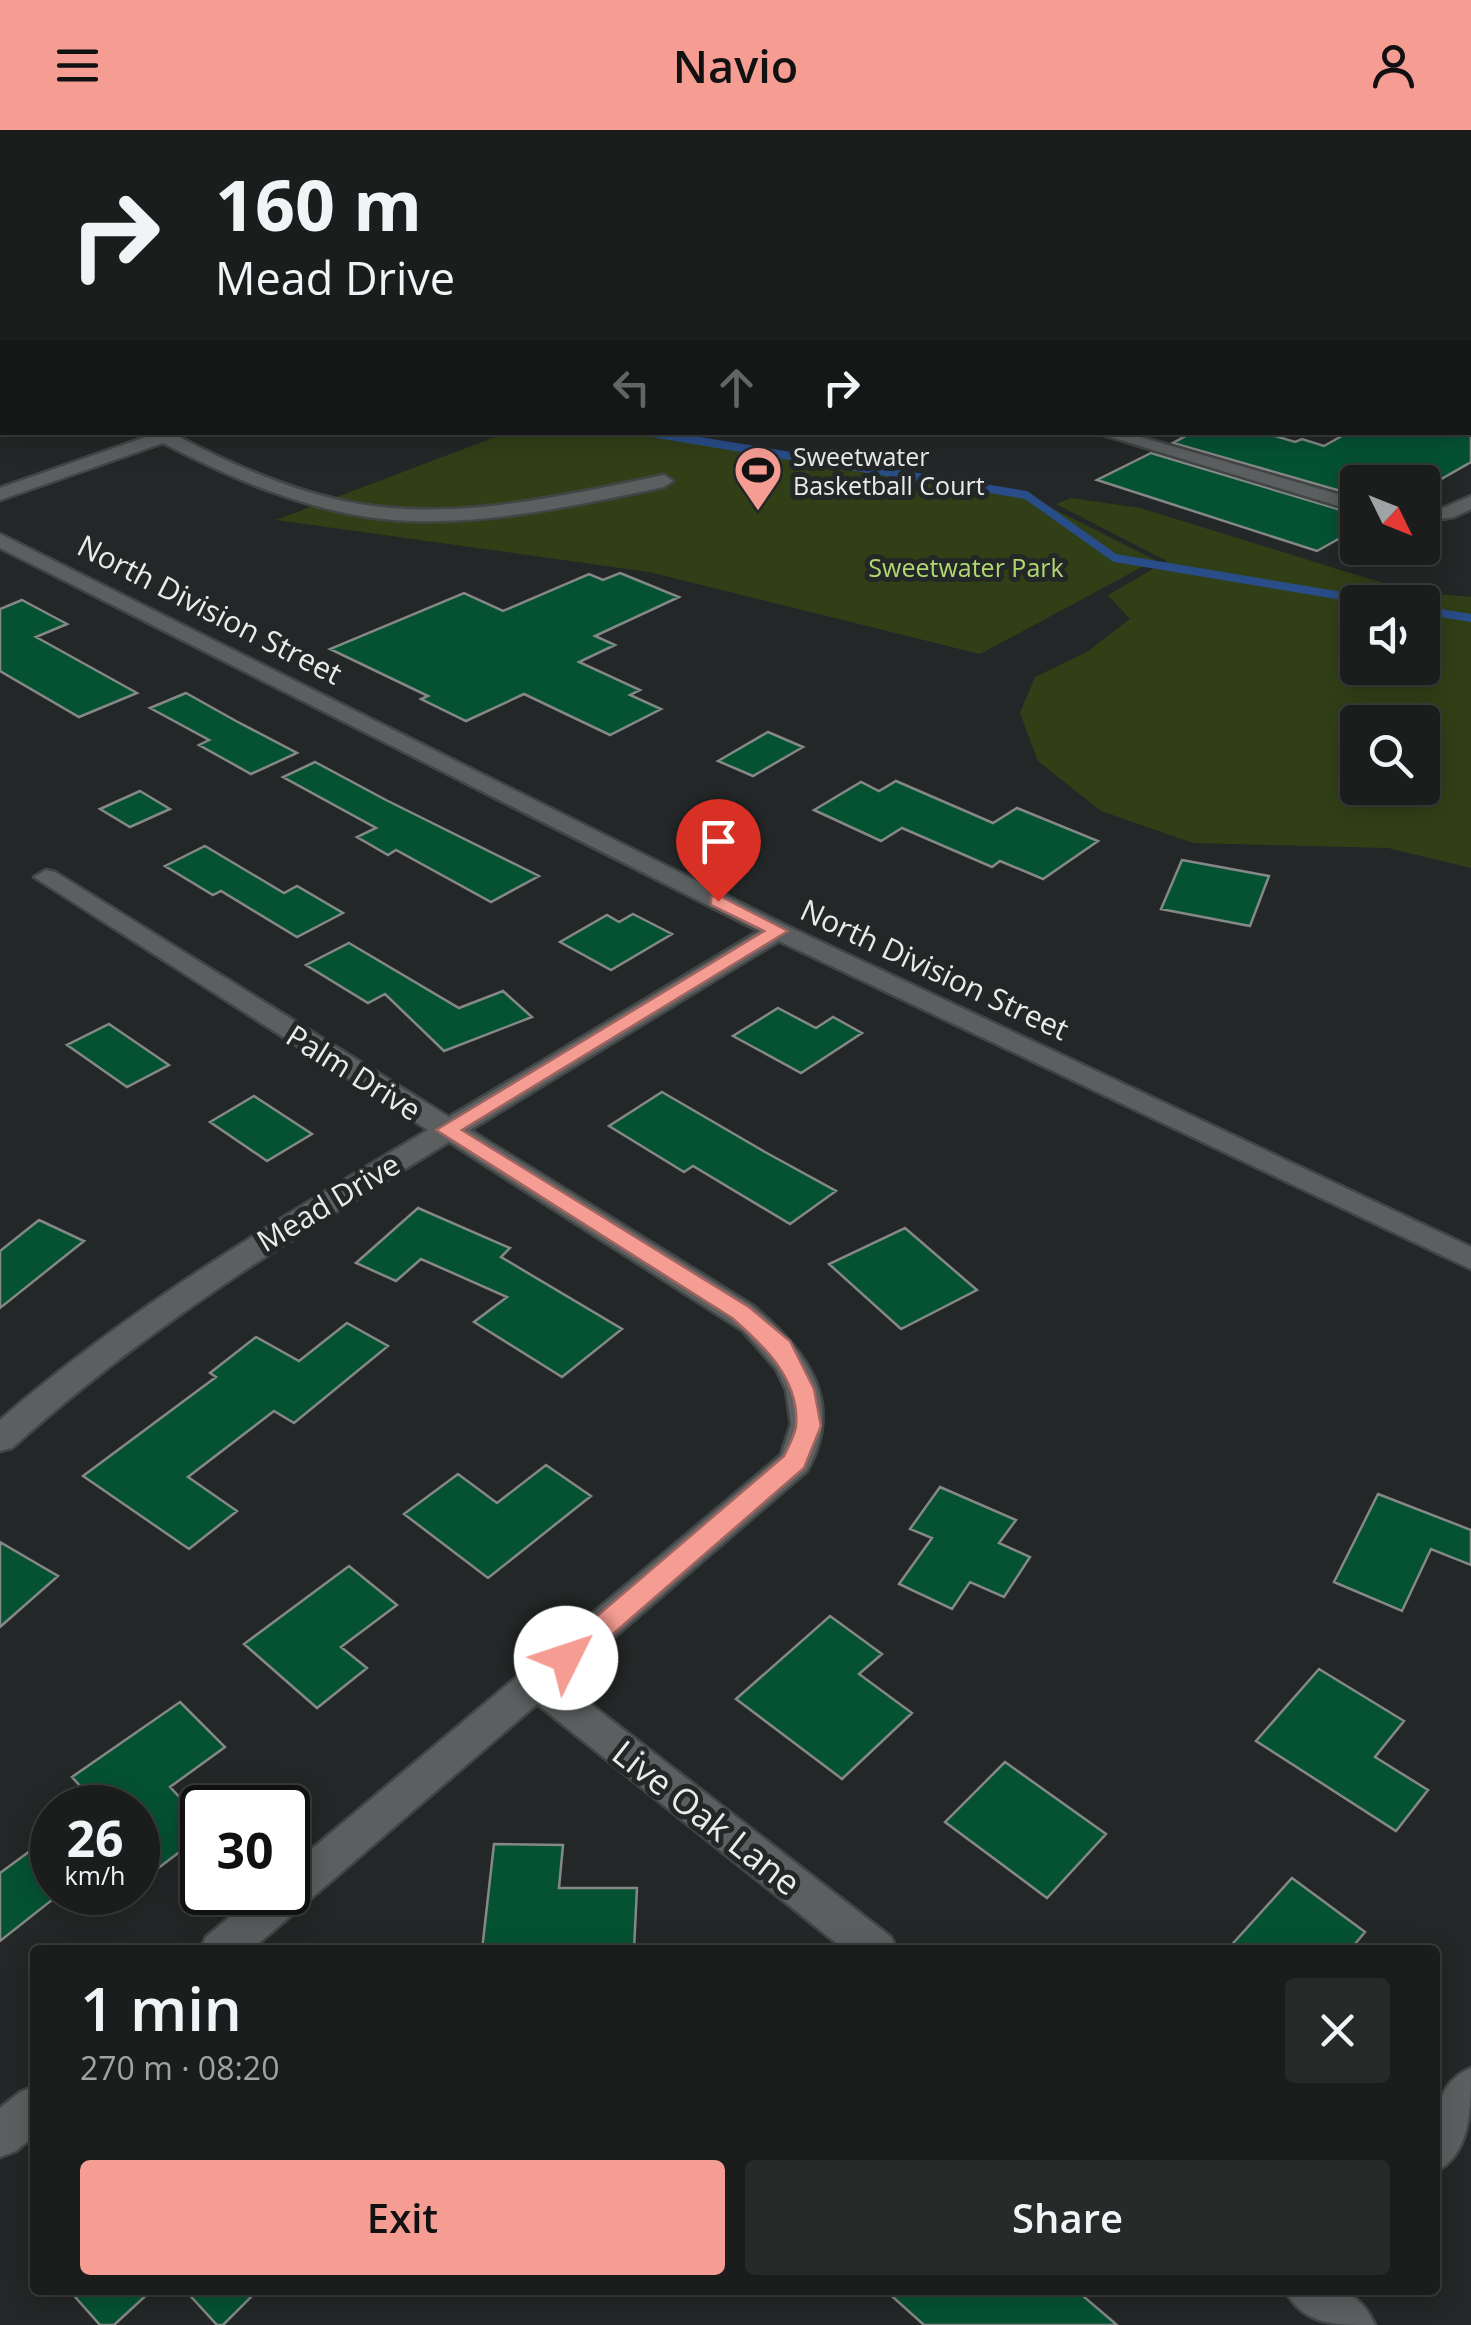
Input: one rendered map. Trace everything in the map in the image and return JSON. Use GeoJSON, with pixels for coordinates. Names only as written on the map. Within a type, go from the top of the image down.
{"type":"FeatureCollection","features":[{"type":"Feature","properties":{"kind":"street"},"geometry":{"type":"LineString","coordinates":[[0,494],[172,435],[203,458],[294,492],[364,510],[425,516],[536,507],[664,481]]}},
{"type":"Feature","properties":{"kind":"street"},"geometry":{"type":"LineString","coordinates":[[1112,435],[1340,501]]}},
{"type":"Feature","properties":{"kind":"street"},"geometry":{"type":"LineString","coordinates":[[1440,514],[1471,502]]}},
{"type":"Feature","properties":{"kind":"street","name":"North Division Street"},"geometry":{"type":"LineString","coordinates":[[0,540],[778,931],[1471,1259]]}},
{"type":"Feature","properties":{"kind":"street","name":"Palm Drive"},"geometry":{"type":"LineString","coordinates":[[46,877],[740,1312],[782,1347],[802,1389],[808,1426],[795,1462],[227,1945]]}},
{"type":"Feature","properties":{"kind":"street","name":"Mead Drive"},"geometry":{"type":"LineString","coordinates":[[0,1439],[62,1384],[233,1260],[778,931]]}},
{"type":"Feature","properties":{"kind":"street","name":"Live Oak Lane"},"geometry":{"type":"LineString","coordinates":[[537,1683],[870,1945]]}},
{"type":"Feature","properties":{"kind":"street"},"geometry":{"type":"LineString","coordinates":[[1440,2142],[1471,2089]]}},
{"type":"Feature","properties":{"kind":"street"},"geometry":{"type":"LineString","coordinates":[[0,2136],[30,2111]]}},
{"type":"Feature","properties":{"kind":"green space","name":"Sweetwater Park"},"geometry":{"type":"Polygon","coordinates":[[[501,435],[638,435],[1026,495],[1155,560],[980,654],[649,572],[276,520],[501,435]]]}},
{"type":"Feature","properties":{"kind":"green space"},"geometry":{"type":"Polygon","coordinates":[[[1071,498],[1140,508],[1389,585],[1340,585],[1340,685],[1440,685],[1440,594],[1471,597],[1471,868],[1388,848],[1193,843],[1101,811],[1038,761],[1020,713],[1035,677],[1087,652],[1130,619],[1108,595],[1167,561],[1056,504],[1071,498]]]}},
{"type":"Feature","properties":{"kind":"building"},"geometry":{"type":"Polygon","coordinates":[[[1188,435],[1272,435],[1324,446],[1344,435],[1471,435],[1471,462],[1440,480],[1440,465],[1340,465],[1340,491],[1173,443],[1188,435]]]}},
{"type":"Feature","properties":{"kind":"building"},"geometry":{"type":"Polygon","coordinates":[[[1151,453],[1340,510],[1340,538],[1317,551],[1097,480],[1151,453]]]}},
{"type":"Feature","properties":{"kind":"building"},"geometry":{"type":"Polygon","coordinates":[[[620,573],[679,597],[595,636],[615,645],[579,662],[640,690],[630,695],[661,709],[610,735],[524,694],[466,721],[421,699],[428,696],[330,649],[464,593],[503,611],[589,574],[603,580],[620,573]]]}},
{"type":"Feature","properties":{"kind":"building"},"geometry":{"type":"Polygon","coordinates":[[[22,600],[67,624],[36,637],[137,693],[79,717],[0,671],[0,609],[22,600]]]}},
{"type":"Feature","properties":{"kind":"building"},"geometry":{"type":"Polygon","coordinates":[[[186,693],[297,753],[251,774],[199,745],[209,740],[150,708],[186,693]]]}},
{"type":"Feature","properties":{"kind":"building"},"geometry":{"type":"Polygon","coordinates":[[[768,732],[803,747],[753,776],[718,761],[768,732]]]}},
{"type":"Feature","properties":{"kind":"building"},"geometry":{"type":"Polygon","coordinates":[[[315,762],[539,876],[491,902],[396,850],[388,855],[357,837],[376,828],[283,777],[315,762]]]}},
{"type":"Feature","properties":{"kind":"building"},"geometry":{"type":"Polygon","coordinates":[[[896,781],[993,823],[1017,808],[1098,841],[1043,879],[1000,861],[992,867],[902,828],[881,841],[814,810],[861,782],[879,791],[896,781]]]}},
{"type":"Feature","properties":{"kind":"building"},"geometry":{"type":"Polygon","coordinates":[[[140,791],[170,809],[130,827],[100,809],[140,791]]]}},
{"type":"Feature","properties":{"kind":"building"},"geometry":{"type":"Polygon","coordinates":[[[205,846],[284,893],[297,886],[343,913],[297,937],[221,891],[213,895],[165,866],[205,846]]]}},
{"type":"Feature","properties":{"kind":"building"},"geometry":{"type":"Polygon","coordinates":[[[1182,860],[1269,876],[1250,926],[1161,909],[1182,860]]]}},
{"type":"Feature","properties":{"kind":"building"},"geometry":{"type":"Polygon","coordinates":[[[633,914],[672,934],[611,970],[560,942],[607,915],[619,922],[633,914]]]}},
{"type":"Feature","properties":{"kind":"building"},"geometry":{"type":"Polygon","coordinates":[[[349,943],[459,1008],[503,991],[532,1017],[444,1051],[385,994],[368,1003],[306,965],[349,943]]]}},
{"type":"Feature","properties":{"kind":"building"},"geometry":{"type":"Polygon","coordinates":[[[778,1008],[816,1028],[833,1017],[862,1033],[801,1073],[733,1036],[778,1008]]]}},
{"type":"Feature","properties":{"kind":"building"},"geometry":{"type":"Polygon","coordinates":[[[109,1024],[169,1065],[127,1087],[67,1045],[109,1024]]]}},
{"type":"Feature","properties":{"kind":"building"},"geometry":{"type":"Polygon","coordinates":[[[662,1092],[836,1191],[790,1224],[693,1166],[684,1172],[609,1126],[662,1092]]]}},
{"type":"Feature","properties":{"kind":"building"},"geometry":{"type":"Polygon","coordinates":[[[254,1096],[312,1134],[267,1161],[210,1122],[254,1096]]]}},
{"type":"Feature","properties":{"kind":"building"},"geometry":{"type":"Polygon","coordinates":[[[418,1208],[510,1248],[501,1257],[622,1329],[562,1377],[474,1322],[507,1297],[421,1259],[396,1281],[356,1263],[418,1208]]]}},
{"type":"Feature","properties":{"kind":"building"},"geometry":{"type":"Polygon","coordinates":[[[39,1220],[84,1241],[0,1308],[0,1251],[39,1220]]]}},
{"type":"Feature","properties":{"kind":"building"},"geometry":{"type":"Polygon","coordinates":[[[905,1228],[977,1290],[901,1329],[829,1264],[905,1228]]]}},
{"type":"Feature","properties":{"kind":"building"},"geometry":{"type":"Polygon","coordinates":[[[347,1323],[388,1346],[294,1423],[274,1411],[188,1477],[237,1511],[189,1549],[83,1476],[216,1377],[210,1373],[256,1337],[299,1361],[347,1323]]]}},
{"type":"Feature","properties":{"kind":"building"},"geometry":{"type":"Polygon","coordinates":[[[546,1465],[591,1496],[488,1578],[404,1514],[458,1474],[497,1503],[546,1465]]]}},
{"type":"Feature","properties":{"kind":"building"},"geometry":{"type":"Polygon","coordinates":[[[940,1487],[1016,1520],[999,1543],[1030,1557],[1004,1597],[970,1582],[952,1609],[899,1584],[932,1538],[910,1529],[940,1487]]]}},
{"type":"Feature","properties":{"kind":"building"},"geometry":{"type":"Polygon","coordinates":[[[1378,1494],[1471,1530],[1471,1565],[1431,1549],[1402,1611],[1334,1582],[1378,1494]]]}},
{"type":"Feature","properties":{"kind":"building"},"geometry":{"type":"Polygon","coordinates":[[[0,1542],[58,1576],[0,1627],[0,1542]]]}},
{"type":"Feature","properties":{"kind":"building"},"geometry":{"type":"Polygon","coordinates":[[[349,1566],[397,1605],[341,1647],[367,1668],[317,1708],[244,1644],[349,1566]]]}},
{"type":"Feature","properties":{"kind":"building"},"geometry":{"type":"Polygon","coordinates":[[[830,1616],[882,1654],[859,1674],[912,1713],[842,1779],[736,1699],[830,1616]]]}},
{"type":"Feature","properties":{"kind":"building"},"geometry":{"type":"Polygon","coordinates":[[[1319,1669],[1404,1721],[1375,1757],[1428,1790],[1396,1831],[1256,1741],[1319,1669]]]}},
{"type":"Feature","properties":{"kind":"building"},"geometry":{"type":"Polygon","coordinates":[[[180,1702],[225,1747],[170,1787],[180,1798],[180,1852],[160,1867],[160,1785],[79,1785],[72,1777],[180,1702]]]}},
{"type":"Feature","properties":{"kind":"building"},"geometry":{"type":"Polygon","coordinates":[[[1005,1762],[1106,1834],[1047,1898],[945,1822],[1005,1762]]]}},
{"type":"Feature","properties":{"kind":"building"},"geometry":{"type":"Polygon","coordinates":[[[494,1844],[563,1845],[559,1888],[637,1888],[634,1945],[483,1945],[494,1844]]]}},
{"type":"Feature","properties":{"kind":"building"},"geometry":{"type":"Polygon","coordinates":[[[30,1851],[33,1915],[0,1941],[0,1873],[30,1851]]]}},
{"type":"Feature","properties":{"kind":"building"},"geometry":{"type":"Polygon","coordinates":[[[1292,1878],[1365,1932],[1354,1945],[1232,1945],[1292,1878]]]}},
{"type":"Feature","properties":{"kind":"building"},"geometry":{"type":"Polygon","coordinates":[[[73,2295],[147,2295],[114,2325],[100,2325],[73,2295]]]}},
{"type":"Feature","properties":{"kind":"building"},"geometry":{"type":"Polygon","coordinates":[[[190,2295],[253,2295],[223,2325],[217,2325],[190,2295]]]}},
{"type":"Feature","properties":{"kind":"building"},"geometry":{"type":"Polygon","coordinates":[[[891,2295],[1082,2295],[1117,2325],[924,2325],[891,2295]]]}},
{"type":"Feature","properties":{"kind":"waterway"},"geometry":{"type":"LineString","coordinates":[[663,435],[1026,495],[1115,558],[1340,596]]}},
{"type":"Feature","properties":{"kind":"waterway"},"geometry":{"type":"LineString","coordinates":[[1440,613],[1471,618]]}},
{"type":"Feature","properties":{"kind":"place","name":"Sweetwater Basketball Court"},"geometry":{"type":"Point","coordinates":[758,512]}},
{"type":"Feature","properties":{"kind":"route"},"geometry":{"type":"LineString","coordinates":[[566,1658],[795,1462],[808,1426],[802,1389],[782,1347],[740,1312],[447,1130],[778,931],[718,901]]}}]}
